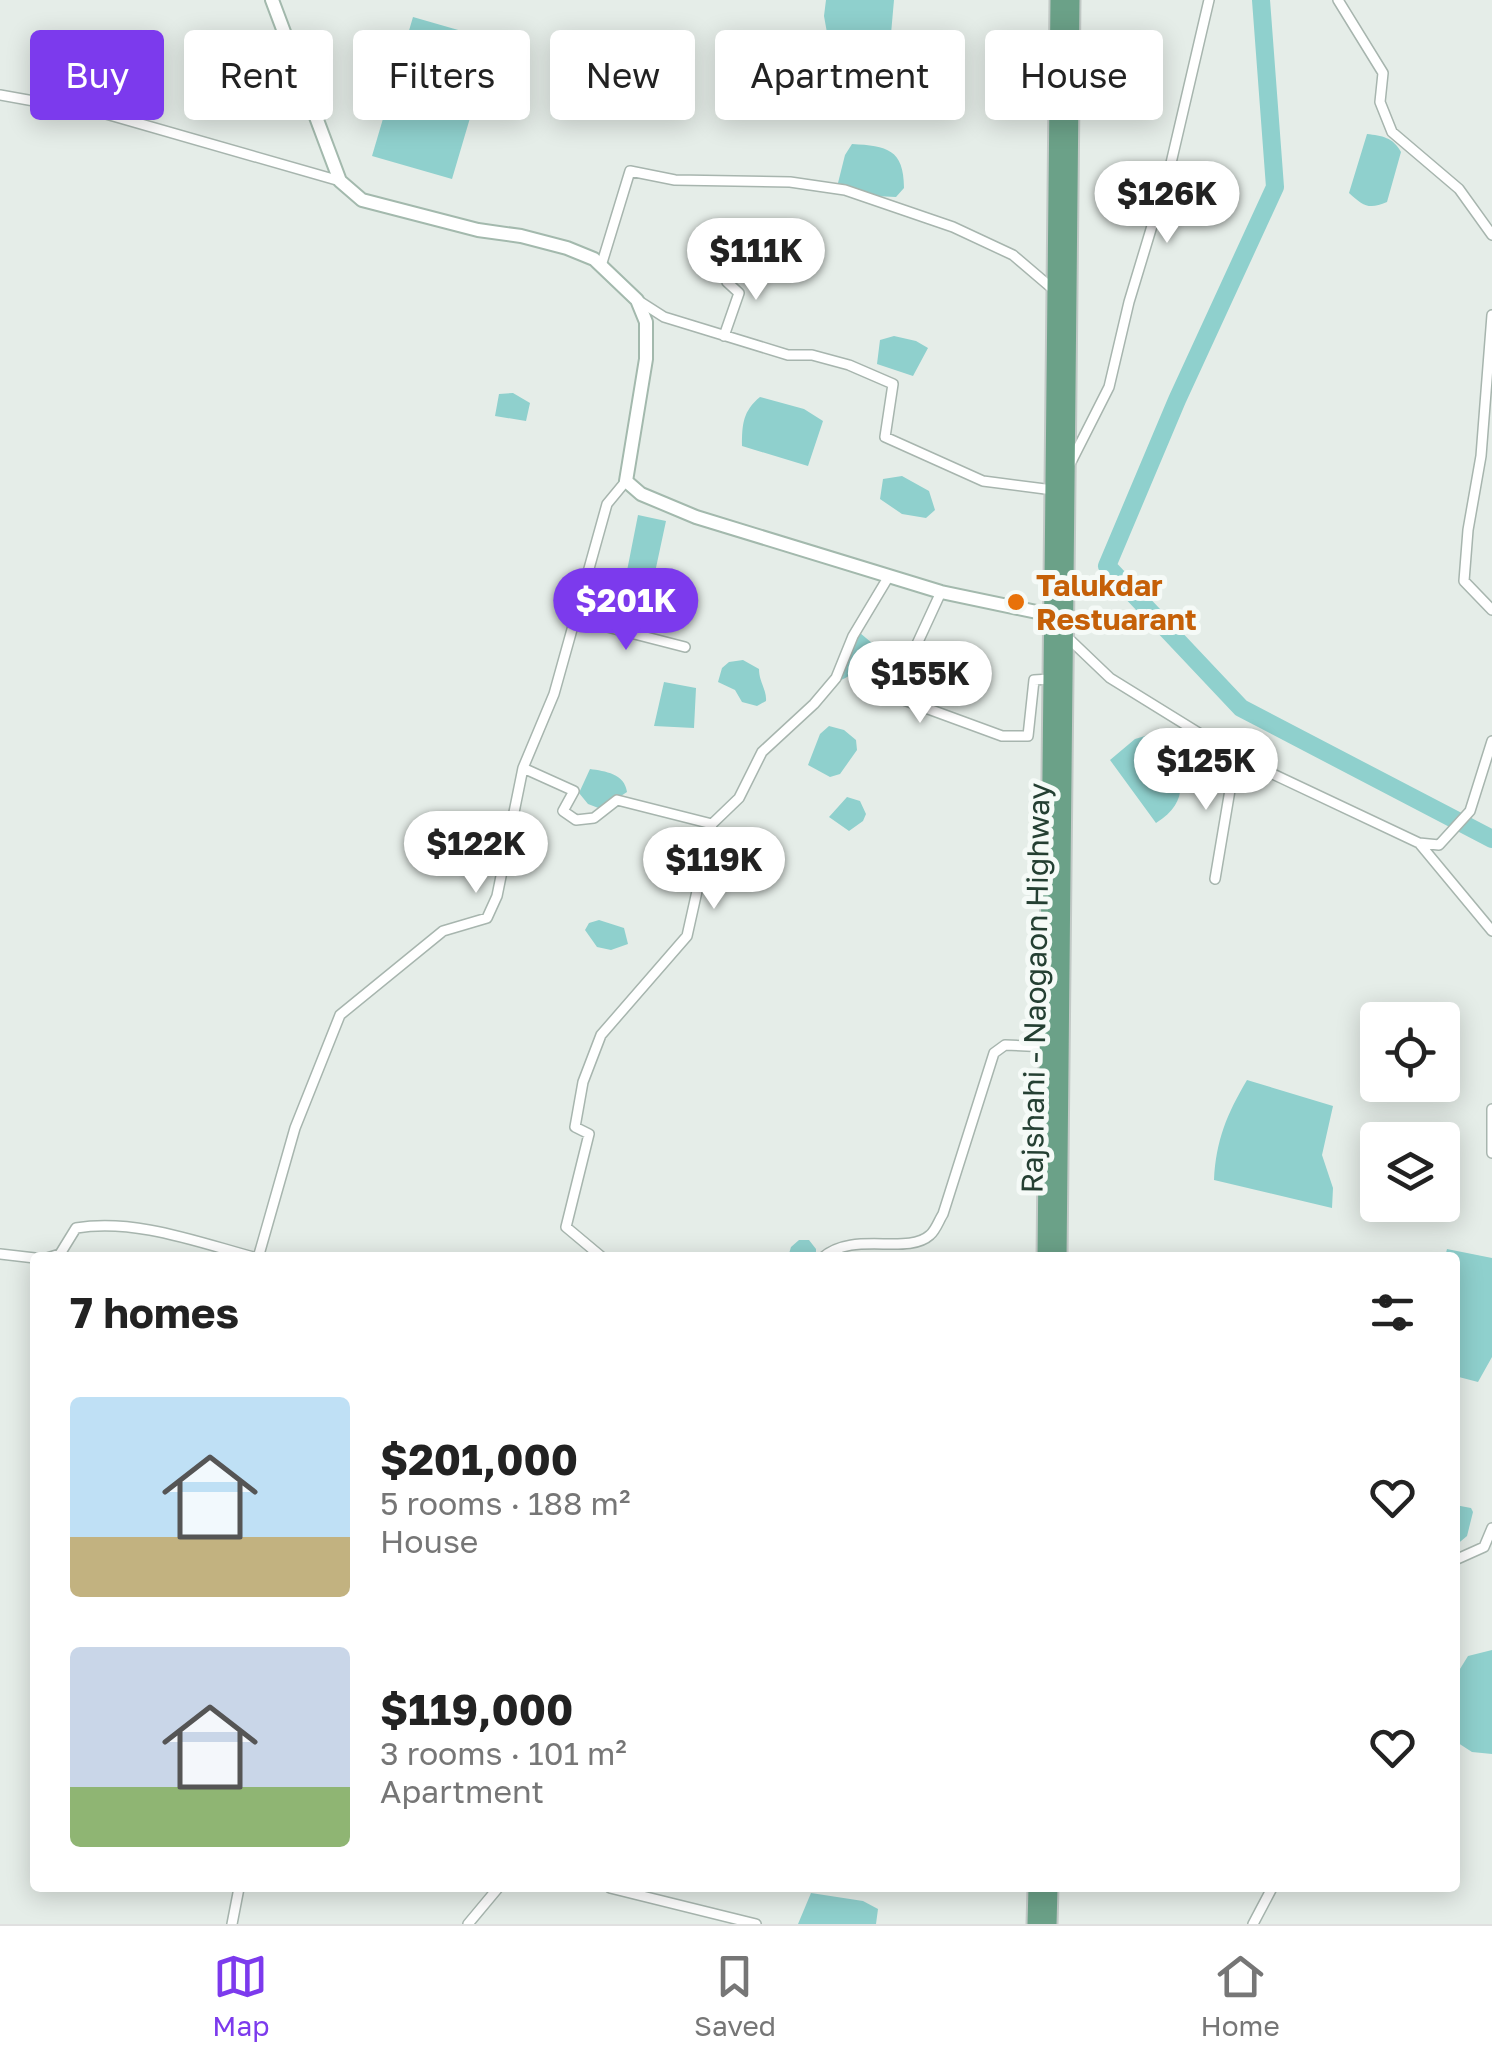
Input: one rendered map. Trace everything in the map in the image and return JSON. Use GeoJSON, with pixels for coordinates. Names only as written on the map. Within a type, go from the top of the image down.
{"type":"FeatureCollection","features":[{"type":"Feature","properties":{"kind":"main road"},"geometry":{"type":"LineString","coordinates":[[272,0],[340,181],[362,200],[567,248],[594,259],[637,300],[646,322],[646,359],[626,481],[641,494],[696,516],[941,592],[1051,615]]}},
{"type":"Feature","properties":{"kind":"main road","name":"Rajshahi - Naogaon Highway"},"geometry":{"type":"LineString","coordinates":[[1058,0],[1061,30]]}},
{"type":"Feature","properties":{"kind":"main road","name":"Rajshahi - Naogaon Highway"},"geometry":{"type":"LineString","coordinates":[[1068,30],[1072,0]]}},
{"type":"Feature","properties":{"kind":"main road","name":"Rajshahi - Naogaon Highway"},"geometry":{"type":"LineString","coordinates":[[1044,1252],[1067,471],[1060,436],[1056,292],[1062,120]]}},
{"type":"Feature","properties":{"kind":"main road","name":"Rajshahi - Naogaon Highway"},"geometry":{"type":"LineString","coordinates":[[1059,1252],[1057,758],[1050,679],[1053,490],[1060,436],[1063,120]]}},
{"type":"Feature","properties":{"kind":"main road"},"geometry":{"type":"LineString","coordinates":[[1035,1924],[1043,1894]]}},
{"type":"Feature","properties":{"kind":"main road"},"geometry":{"type":"LineString","coordinates":[[1043,1894],[1049,1924]]}},
{"type":"Feature","properties":{"kind":"street"},"geometry":{"type":"LineString","coordinates":[[1067,471],[1109,387],[1129,302],[1171,163],[1209,0]]}},
{"type":"Feature","properties":{"kind":"street"},"geometry":{"type":"LineString","coordinates":[[1338,0],[1383,73],[1380,102],[1392,132],[1459,189],[1492,235]]}},
{"type":"Feature","properties":{"kind":"street"},"geometry":{"type":"LineString","coordinates":[[0,95],[106,114],[340,181]]}},
{"type":"Feature","properties":{"kind":"street"},"geometry":{"type":"LineString","coordinates":[[602,266],[630,171],[675,180],[790,182],[844,190],[953,228],[1013,255],[1056,292]]}},
{"type":"Feature","properties":{"kind":"street"},"geometry":{"type":"LineString","coordinates":[[724,336],[739,293],[728,282]]}},
{"type":"Feature","properties":{"kind":"street"},"geometry":{"type":"LineString","coordinates":[[637,300],[664,317],[788,354],[849,365],[893,384],[885,438],[983,481],[1053,490]]}},
{"type":"Feature","properties":{"kind":"street"},"geometry":{"type":"LineString","coordinates":[[1492,315],[1486,456],[1468,530],[1464,582],[1492,610]]}},
{"type":"Feature","properties":{"kind":"street"},"geometry":{"type":"LineString","coordinates":[[259,1252],[295,1128],[340,1015],[444,931],[487,918],[498,896],[523,768],[554,694],[607,504],[626,481]]}},
{"type":"Feature","properties":{"kind":"street"},"geometry":{"type":"LineString","coordinates":[[596,1252],[566,1227],[589,1134],[574,1127],[584,1082],[601,1035],[687,936],[712,824],[738,798],[762,752],[836,678],[853,636],[889,576]]}},
{"type":"Feature","properties":{"kind":"street"},"geometry":{"type":"LineString","coordinates":[[941,592],[893,696],[1002,736],[1028,736],[1034,680],[1050,679]]}},
{"type":"Feature","properties":{"kind":"street"},"geometry":{"type":"LineString","coordinates":[[576,620],[685,646]]}},
{"type":"Feature","properties":{"kind":"street"},"geometry":{"type":"LineString","coordinates":[[1064,634],[1110,678],[1241,759],[1419,843],[1439,845],[1470,812],[1492,741]]}},
{"type":"Feature","properties":{"kind":"street"},"geometry":{"type":"LineString","coordinates":[[1214,880],[1231,784],[1241,759]]}},
{"type":"Feature","properties":{"kind":"street"},"geometry":{"type":"LineString","coordinates":[[523,768],[574,792],[563,810],[576,820],[594,818],[617,800],[712,824]]}},
{"type":"Feature","properties":{"kind":"street"},"geometry":{"type":"LineString","coordinates":[[1419,843],[1492,931]]}},
{"type":"Feature","properties":{"kind":"street"},"geometry":{"type":"LineString","coordinates":[[831,1252],[841,1245],[919,1242],[932,1234],[994,1053],[1005,1045],[1048,1047]]}},
{"type":"Feature","properties":{"kind":"street"},"geometry":{"type":"LineString","coordinates":[[1492,1109],[1492,1153]]}},
{"type":"Feature","properties":{"kind":"street"},"geometry":{"type":"LineString","coordinates":[[61,1252],[76,1228],[95,1225],[149,1230],[234,1252]]}},
{"type":"Feature","properties":{"kind":"street"},"geometry":{"type":"LineString","coordinates":[[0,1254],[30,1257]]}},
{"type":"Feature","properties":{"kind":"street"},"geometry":{"type":"LineString","coordinates":[[1460,1558],[1484,1547],[1492,1528]]}},
{"type":"Feature","properties":{"kind":"street"},"geometry":{"type":"LineString","coordinates":[[232,1924],[238,1892]]}},
{"type":"Feature","properties":{"kind":"street"},"geometry":{"type":"LineString","coordinates":[[468,1924],[495,1892]]}},
{"type":"Feature","properties":{"kind":"street"},"geometry":{"type":"LineString","coordinates":[[626,1892],[756,1924]]}},
{"type":"Feature","properties":{"kind":"street"},"geometry":{"type":"LineString","coordinates":[[1253,1924],[1270,1892]]}},
{"type":"Feature","properties":{"kind":"water"},"geometry":{"type":"Polygon","coordinates":[[[826,0],[894,0],[891,30],[826,30],[826,0]]]}},
{"type":"Feature","properties":{"kind":"water"},"geometry":{"type":"Polygon","coordinates":[[[413,17],[458,30],[409,30],[413,17]]]}},
{"type":"Feature","properties":{"kind":"water"},"geometry":{"type":"Polygon","coordinates":[[[383,120],[469,120],[452,179],[372,156],[383,120]]]}},
{"type":"Feature","properties":{"kind":"water"},"geometry":{"type":"Polygon","coordinates":[[[1367,134],[1391,140],[1401,152],[1387,202],[1375,206],[1362,204],[1349,193],[1367,134]]]}},
{"type":"Feature","properties":{"kind":"water"},"geometry":{"type":"Polygon","coordinates":[[[852,144],[875,146],[897,157],[904,188],[896,197],[875,196],[838,183],[852,144]]]}},
{"type":"Feature","properties":{"kind":"water"},"geometry":{"type":"Polygon","coordinates":[[[894,336],[928,348],[913,376],[877,364],[880,340],[894,336]]]}},
{"type":"Feature","properties":{"kind":"water"},"geometry":{"type":"Polygon","coordinates":[[[513,393],[530,403],[526,421],[495,416],[499,394],[513,393]]]}},
{"type":"Feature","properties":{"kind":"water"},"geometry":{"type":"Polygon","coordinates":[[[760,397],[804,409],[823,421],[808,466],[742,446],[745,418],[760,397]]]}},
{"type":"Feature","properties":{"kind":"water"},"geometry":{"type":"Polygon","coordinates":[[[902,476],[929,491],[935,510],[926,518],[902,514],[880,499],[883,479],[902,476]]]}},
{"type":"Feature","properties":{"kind":"water"},"geometry":{"type":"Polygon","coordinates":[[[638,515],[666,521],[651,591],[624,586],[638,515]]]}},
{"type":"Feature","properties":{"kind":"water"},"geometry":{"type":"Polygon","coordinates":[[[860,633],[872,643],[868,657],[856,671],[839,681],[851,636],[860,633]]]}},
{"type":"Feature","properties":{"kind":"water"},"geometry":{"type":"Polygon","coordinates":[[[743,660],[759,669],[766,701],[757,706],[742,702],[735,690],[718,682],[722,668],[729,662],[743,660]]]}},
{"type":"Feature","properties":{"kind":"water"},"geometry":{"type":"Polygon","coordinates":[[[664,682],[696,688],[694,728],[654,726],[664,682]]]}},
{"type":"Feature","properties":{"kind":"water"},"geometry":{"type":"Polygon","coordinates":[[[829,726],[844,730],[856,740],[857,750],[840,774],[830,777],[808,765],[820,734],[829,726]]]}},
{"type":"Feature","properties":{"kind":"water"},"geometry":{"type":"Polygon","coordinates":[[[1155,733],[1171,756],[1180,779],[1177,802],[1156,823],[1110,760],[1135,739],[1155,733]]]}},
{"type":"Feature","properties":{"kind":"water"},"geometry":{"type":"Polygon","coordinates":[[[590,769],[618,777],[627,792],[601,809],[588,804],[579,793],[590,769]]]}},
{"type":"Feature","properties":{"kind":"water"},"geometry":{"type":"Polygon","coordinates":[[[847,797],[860,801],[866,814],[849,831],[829,817],[847,797]]]}},
{"type":"Feature","properties":{"kind":"water"},"geometry":{"type":"Polygon","coordinates":[[[717,828],[733,830],[747,845],[754,845],[746,869],[727,884],[722,878],[709,882],[706,875],[717,828]]]}},
{"type":"Feature","properties":{"kind":"water"},"geometry":{"type":"Polygon","coordinates":[[[599,920],[624,928],[628,944],[611,950],[597,947],[585,930],[589,923],[599,920]]]}},
{"type":"Feature","properties":{"kind":"water"},"geometry":{"type":"Polygon","coordinates":[[[1247,1080],[1333,1106],[1322,1155],[1333,1188],[1332,1208],[1214,1180],[1224,1128],[1247,1080]]]}},
{"type":"Feature","properties":{"kind":"water"},"geometry":{"type":"Polygon","coordinates":[[[799,1240],[809,1240],[816,1252],[790,1252],[799,1240]]]}},
{"type":"Feature","properties":{"kind":"water"},"geometry":{"type":"Polygon","coordinates":[[[1447,1249],[1492,1258],[1492,1357],[1478,1382],[1460,1377],[1460,1252],[1446,1252],[1447,1249]]]}},
{"type":"Feature","properties":{"kind":"water"},"geometry":{"type":"Polygon","coordinates":[[[1460,1506],[1473,1512],[1467,1536],[1460,1542],[1460,1506]]]}},
{"type":"Feature","properties":{"kind":"water"},"geometry":{"type":"Polygon","coordinates":[[[1492,1650],[1492,1754],[1472,1752],[1460,1744],[1460,1669],[1468,1656],[1492,1650]]]}},
{"type":"Feature","properties":{"kind":"water"},"geometry":{"type":"Polygon","coordinates":[[[811,1893],[863,1901],[878,1909],[876,1924],[798,1924],[811,1893]]]}},
{"type":"Feature","properties":{"kind":"waterway"},"geometry":{"type":"LineString","coordinates":[[1261,0],[1275,187],[1177,400],[1107,566],[1241,708],[1492,839]]}},
{"type":"Feature","properties":{"kind":"place","name":"Talukdar Restuarant"},"geometry":{"type":"Point","coordinates":[1016,602]}}]}
